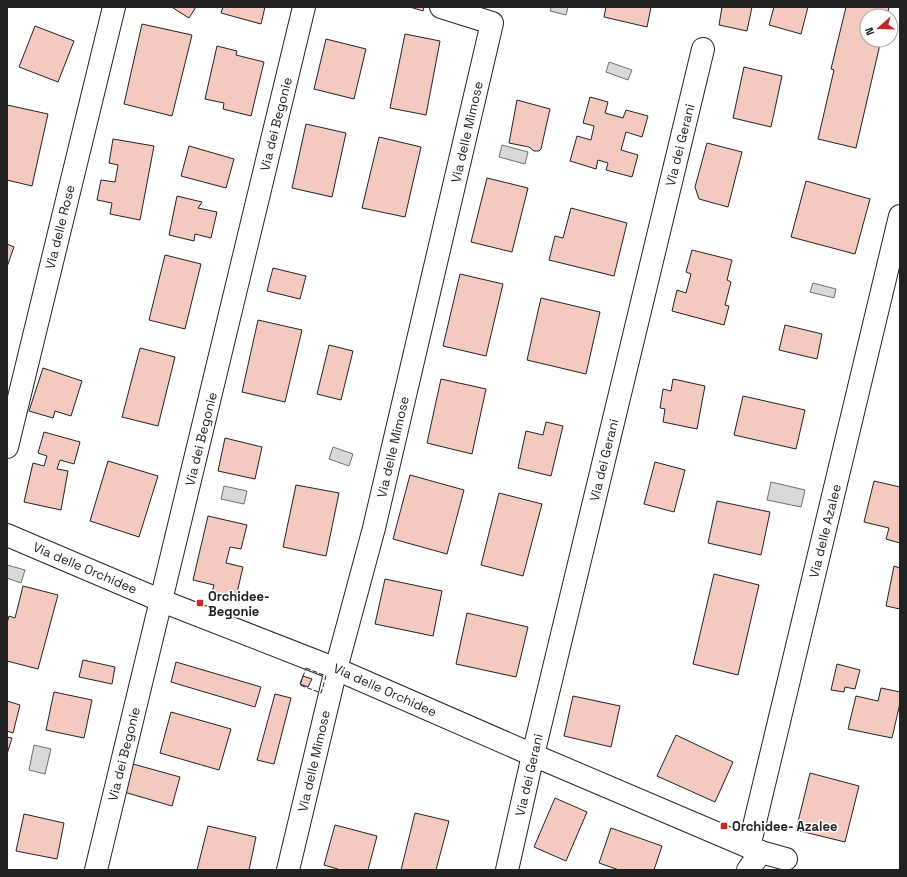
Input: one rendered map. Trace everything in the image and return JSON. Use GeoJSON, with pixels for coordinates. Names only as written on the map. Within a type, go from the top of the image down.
{"type":"FeatureCollection","features":[{"type":"Feature","properties":{"kind":"street","name":"Via delle Rose"},"geometry":{"type":"LineString","coordinates":[[7,447],[114,7]]}},
{"type":"Feature","properties":{"kind":"street","name":"Via dei Begonie"},"geometry":{"type":"LineString","coordinates":[[96,870],[304,7]]}},
{"type":"Feature","properties":{"kind":"street","name":"Via delle Mimose"},"geometry":{"type":"LineString","coordinates":[[288,870],[336,669],[374,528],[492,23],[441,7]]}},
{"type":"Feature","properties":{"kind":"street","name":"Via dei Gerani"},"geometry":{"type":"LineString","coordinates":[[507,870],[533,755],[703,49]]}},
{"type":"Feature","properties":{"kind":"street","name":"Via delle Azalee"},"geometry":{"type":"LineString","coordinates":[[756,856],[895,258],[900,216]]}},
{"type":"Feature","properties":{"kind":"street","name":"Via delle Orchidee"},"geometry":{"type":"LineString","coordinates":[[7,535],[162,601],[336,669],[533,755],[756,856],[786,859]]}},
{"type":"Feature","properties":{"kind":"street"},"geometry":{"type":"LineString","coordinates":[[748,870],[756,856]]}},
{"type":"Feature","properties":{"kind":"shaded area"},"geometry":{"type":"Polygon","coordinates":[[[551,7],[568,7],[566,15],[550,11],[551,7]]]}},
{"type":"Feature","properties":{"kind":"shaded area"},"geometry":{"type":"Polygon","coordinates":[[[609,62],[632,70],[628,80],[606,72],[609,62]]]}},
{"type":"Feature","properties":{"kind":"shaded area"},"geometry":{"type":"Polygon","coordinates":[[[502,145],[528,152],[525,164],[499,157],[502,145]]]}},
{"type":"Feature","properties":{"kind":"shaded area"},"geometry":{"type":"Polygon","coordinates":[[[813,283],[836,289],[834,298],[810,292],[813,283]]]}},
{"type":"Feature","properties":{"kind":"shaded area"},"geometry":{"type":"Polygon","coordinates":[[[333,447],[353,454],[349,466],[329,459],[333,447]]]}},
{"type":"Feature","properties":{"kind":"shaded area"},"geometry":{"type":"Polygon","coordinates":[[[771,482],[805,490],[801,507],[767,500],[771,482]]]}},
{"type":"Feature","properties":{"kind":"shaded area"},"geometry":{"type":"Polygon","coordinates":[[[224,486],[247,491],[244,504],[221,499],[224,486]]]}},
{"type":"Feature","properties":{"kind":"shaded area"},"geometry":{"type":"Polygon","coordinates":[[[7,565],[25,570],[21,583],[7,578],[7,565]]]}},
{"type":"Feature","properties":{"kind":"shaded area"},"geometry":{"type":"Polygon","coordinates":[[[34,745],[51,749],[45,774],[29,770],[34,745]]]}},
{"type":"Feature","properties":{"kind":"building"},"geometry":{"type":"Polygon","coordinates":[[[196,7],[189,18],[173,8],[196,7]]]}},
{"type":"Feature","properties":{"kind":"building"},"geometry":{"type":"Polygon","coordinates":[[[223,7],[265,7],[261,24],[221,13],[223,7]]]}},
{"type":"Feature","properties":{"kind":"building"},"geometry":{"type":"Polygon","coordinates":[[[410,7],[424,7],[423,11],[410,7]]]}},
{"type":"Feature","properties":{"kind":"building"},"geometry":{"type":"Polygon","coordinates":[[[606,7],[651,7],[647,27],[604,17],[606,7]]]}},
{"type":"Feature","properties":{"kind":"building"},"geometry":{"type":"Polygon","coordinates":[[[722,7],[752,7],[747,31],[719,25],[722,7]]]}},
{"type":"Feature","properties":{"kind":"building"},"geometry":{"type":"Polygon","coordinates":[[[774,7],[808,7],[801,34],[769,25],[774,7]]]}},
{"type":"Feature","properties":{"kind":"building"},"geometry":{"type":"Polygon","coordinates":[[[846,7],[889,7],[859,8],[859,48],[879,48],[856,148],[818,139],[834,70],[831,69],[846,7]]]}},
{"type":"Feature","properties":{"kind":"building"},"geometry":{"type":"Polygon","coordinates":[[[142,24],[192,35],[172,116],[124,104],[142,24]]]}},
{"type":"Feature","properties":{"kind":"building"},"geometry":{"type":"Polygon","coordinates":[[[35,26],[74,41],[58,82],[19,67],[35,26]]]}},
{"type":"Feature","properties":{"kind":"building"},"geometry":{"type":"Polygon","coordinates":[[[405,34],[440,41],[426,115],[390,108],[405,34]]]}},
{"type":"Feature","properties":{"kind":"building"},"geometry":{"type":"Polygon","coordinates":[[[326,39],[366,49],[354,99],[314,89],[326,39]]]}},
{"type":"Feature","properties":{"kind":"building"},"geometry":{"type":"Polygon","coordinates":[[[217,46],[237,51],[236,55],[264,62],[251,116],[223,109],[224,103],[205,99],[217,46]]]}},
{"type":"Feature","properties":{"kind":"building"},"geometry":{"type":"Polygon","coordinates":[[[744,67],[782,76],[771,127],[733,118],[744,67]]]}},
{"type":"Feature","properties":{"kind":"building"},"geometry":{"type":"Polygon","coordinates":[[[590,97],[608,102],[605,113],[623,118],[626,110],[648,116],[642,137],[626,132],[621,150],[638,155],[632,177],[606,170],[608,163],[598,160],[596,169],[570,161],[577,136],[591,140],[594,126],[583,123],[590,97]]]}},
{"type":"Feature","properties":{"kind":"building"},"geometry":{"type":"Polygon","coordinates":[[[517,100],[550,109],[541,149],[539,151],[534,151],[529,147],[509,143],[517,100]]]}},
{"type":"Feature","properties":{"kind":"building"},"geometry":{"type":"Polygon","coordinates":[[[7,105],[48,114],[32,186],[7,180],[7,105]]]}},
{"type":"Feature","properties":{"kind":"building"},"geometry":{"type":"Polygon","coordinates":[[[306,124],[346,133],[332,197],[292,188],[306,124]]]}},
{"type":"Feature","properties":{"kind":"building"},"geometry":{"type":"Polygon","coordinates":[[[379,137],[421,147],[405,217],[362,208],[379,137]]]}},
{"type":"Feature","properties":{"kind":"building"},"geometry":{"type":"Polygon","coordinates":[[[113,139],[154,146],[140,220],[110,214],[112,203],[97,200],[101,180],[115,182],[118,165],[109,163],[113,139]]]}},
{"type":"Feature","properties":{"kind":"building"},"geometry":{"type":"Polygon","coordinates":[[[707,143],[742,152],[728,207],[699,199],[695,187],[707,143]]]}},
{"type":"Feature","properties":{"kind":"building"},"geometry":{"type":"Polygon","coordinates":[[[189,146],[234,159],[226,188],[181,176],[189,146]]]}},
{"type":"Feature","properties":{"kind":"building"},"geometry":{"type":"Polygon","coordinates":[[[487,178],[528,188],[512,252],[471,242],[487,178]]]}},
{"type":"Feature","properties":{"kind":"building"},"geometry":{"type":"Polygon","coordinates":[[[806,181],[870,199],[855,254],[791,237],[806,181]]]}},
{"type":"Feature","properties":{"kind":"building"},"geometry":{"type":"Polygon","coordinates":[[[177,196],[202,202],[198,208],[217,212],[211,238],[195,234],[194,241],[169,235],[177,196]]]}},
{"type":"Feature","properties":{"kind":"building"},"geometry":{"type":"Polygon","coordinates":[[[571,208],[627,223],[614,276],[549,260],[555,236],[563,238],[571,208]]]}},
{"type":"Feature","properties":{"kind":"building"},"geometry":{"type":"Polygon","coordinates":[[[7,244],[14,247],[7,267],[7,244]]]}},
{"type":"Feature","properties":{"kind":"building"},"geometry":{"type":"Polygon","coordinates":[[[692,250],[732,260],[727,280],[731,282],[725,305],[729,306],[724,325],[672,311],[677,290],[686,293],[691,274],[686,272],[692,250]]]}},
{"type":"Feature","properties":{"kind":"building"},"geometry":{"type":"Polygon","coordinates":[[[165,255],[201,264],[185,329],[149,320],[165,255]]]}},
{"type":"Feature","properties":{"kind":"building"},"geometry":{"type":"Polygon","coordinates":[[[273,268],[306,276],[300,299],[267,291],[273,268]]]}},
{"type":"Feature","properties":{"kind":"building"},"geometry":{"type":"Polygon","coordinates":[[[460,274],[503,284],[486,356],[443,346],[460,274]]]}},
{"type":"Feature","properties":{"kind":"building"},"geometry":{"type":"Polygon","coordinates":[[[541,298],[600,312],[586,374],[527,360],[541,298]]]}},
{"type":"Feature","properties":{"kind":"building"},"geometry":{"type":"Polygon","coordinates":[[[258,320],[302,330],[285,402],[242,392],[258,320]]]}},
{"type":"Feature","properties":{"kind":"building"},"geometry":{"type":"Polygon","coordinates":[[[785,325],[822,334],[817,359],[779,350],[785,325]]]}},
{"type":"Feature","properties":{"kind":"building"},"geometry":{"type":"Polygon","coordinates":[[[329,345],[353,351],[341,400],[317,394],[329,345]]]}},
{"type":"Feature","properties":{"kind":"building"},"geometry":{"type":"Polygon","coordinates":[[[140,348],[175,357],[158,426],[122,417],[140,348]]]}},
{"type":"Feature","properties":{"kind":"building"},"geometry":{"type":"Polygon","coordinates":[[[43,368],[82,381],[71,416],[55,411],[53,418],[29,411],[43,368]]]}},
{"type":"Feature","properties":{"kind":"building"},"geometry":{"type":"Polygon","coordinates":[[[441,379],[486,389],[472,454],[427,443],[441,379]]]}},
{"type":"Feature","properties":{"kind":"building"},"geometry":{"type":"Polygon","coordinates":[[[673,379],[705,386],[697,429],[663,422],[665,409],[660,408],[663,389],[671,391],[673,379]]]}},
{"type":"Feature","properties":{"kind":"building"},"geometry":{"type":"Polygon","coordinates":[[[743,396],[805,410],[796,449],[734,435],[743,396]]]}},
{"type":"Feature","properties":{"kind":"building"},"geometry":{"type":"Polygon","coordinates":[[[546,422],[563,426],[551,476],[518,468],[526,431],[543,435],[546,422]]]}},
{"type":"Feature","properties":{"kind":"building"},"geometry":{"type":"Polygon","coordinates":[[[44,432],[80,442],[74,464],[60,460],[57,469],[68,471],[61,510],[24,502],[33,463],[44,466],[47,456],[38,453],[44,432]]]}},
{"type":"Feature","properties":{"kind":"building"},"geometry":{"type":"Polygon","coordinates":[[[225,438],[262,447],[255,479],[218,471],[225,438]]]}},
{"type":"Feature","properties":{"kind":"building"},"geometry":{"type":"Polygon","coordinates":[[[108,461],[158,476],[139,537],[90,521],[108,461]]]}},
{"type":"Feature","properties":{"kind":"building"},"geometry":{"type":"Polygon","coordinates":[[[655,462],[685,470],[674,512],[644,504],[655,462]]]}},
{"type":"Feature","properties":{"kind":"building"},"geometry":{"type":"Polygon","coordinates":[[[410,475],[464,490],[447,554],[393,539],[410,475]]]}},
{"type":"Feature","properties":{"kind":"building"},"geometry":{"type":"Polygon","coordinates":[[[874,481],[900,487],[900,543],[886,539],[889,528],[864,522],[874,481]]]}},
{"type":"Feature","properties":{"kind":"building"},"geometry":{"type":"Polygon","coordinates":[[[296,485],[339,493],[326,556],[283,547],[296,485]]]}},
{"type":"Feature","properties":{"kind":"building"},"geometry":{"type":"Polygon","coordinates":[[[499,493],[542,504],[523,576],[481,565],[499,493]]]}},
{"type":"Feature","properties":{"kind":"building"},"geometry":{"type":"Polygon","coordinates":[[[717,501],[770,512],[761,555],[708,543],[717,501]]]}},
{"type":"Feature","properties":{"kind":"building"},"geometry":{"type":"Polygon","coordinates":[[[208,516],[247,525],[241,549],[230,547],[226,563],[243,567],[236,597],[212,592],[214,585],[193,580],[208,516]]]}},
{"type":"Feature","properties":{"kind":"building"},"geometry":{"type":"Polygon","coordinates":[[[894,566],[900,568],[900,609],[886,606],[894,566]]]}},
{"type":"Feature","properties":{"kind":"building"},"geometry":{"type":"Polygon","coordinates":[[[714,574],[759,585],[738,675],[693,664],[714,574]]]}},
{"type":"Feature","properties":{"kind":"building"},"geometry":{"type":"Polygon","coordinates":[[[385,579],[442,591],[433,636],[375,624],[385,579]]]}},
{"type":"Feature","properties":{"kind":"building"},"geometry":{"type":"Polygon","coordinates":[[[23,586],[58,595],[38,669],[7,661],[7,623],[9,616],[15,618],[23,586]]]}},
{"type":"Feature","properties":{"kind":"building"},"geometry":{"type":"Polygon","coordinates":[[[467,613],[528,627],[516,677],[456,664],[467,613]]]}},
{"type":"Feature","properties":{"kind":"building"},"geometry":{"type":"Polygon","coordinates":[[[83,660],[115,667],[112,684],[79,677],[83,660]]]}},
{"type":"Feature","properties":{"kind":"building"},"geometry":{"type":"Polygon","coordinates":[[[176,662],[261,687],[255,707],[171,682],[176,662]]]}},
{"type":"Feature","properties":{"kind":"building"},"geometry":{"type":"Polygon","coordinates":[[[837,664],[860,670],[855,689],[845,687],[844,692],[831,690],[837,664]]]}},
{"type":"Feature","properties":{"kind":"building"},"geometry":{"type":"Polygon","coordinates":[[[303,676],[312,679],[308,687],[300,684],[303,676]]]}},
{"type":"Feature","properties":{"kind":"building"},"geometry":{"type":"Polygon","coordinates":[[[881,688],[900,692],[900,703],[892,738],[848,729],[856,696],[878,701],[881,688]]]}},
{"type":"Feature","properties":{"kind":"building"},"geometry":{"type":"Polygon","coordinates":[[[54,692],[92,700],[84,738],[46,730],[54,692]]]}},
{"type":"Feature","properties":{"kind":"building"},"geometry":{"type":"Polygon","coordinates":[[[275,694],[291,698],[274,764],[257,760],[275,694]]]}},
{"type":"Feature","properties":{"kind":"building"},"geometry":{"type":"Polygon","coordinates":[[[573,696],[620,706],[611,747],[564,736],[573,696]]]}},
{"type":"Feature","properties":{"kind":"building"},"geometry":{"type":"Polygon","coordinates":[[[7,701],[20,705],[13,733],[7,731],[7,701]]]}},
{"type":"Feature","properties":{"kind":"building"},"geometry":{"type":"Polygon","coordinates":[[[171,712],[231,729],[219,770],[160,753],[171,712]]]}},
{"type":"Feature","properties":{"kind":"building"},"geometry":{"type":"Polygon","coordinates":[[[676,735],[733,762],[715,802],[657,776],[676,735]]]}},
{"type":"Feature","properties":{"kind":"building"},"geometry":{"type":"Polygon","coordinates":[[[7,737],[12,738],[7,754],[7,737]]]}},
{"type":"Feature","properties":{"kind":"building"},"geometry":{"type":"Polygon","coordinates":[[[133,764],[180,777],[172,806],[124,792],[133,764]]]}},
{"type":"Feature","properties":{"kind":"building"},"geometry":{"type":"Polygon","coordinates":[[[810,773],[859,786],[845,842],[796,830],[810,773]]]}},
{"type":"Feature","properties":{"kind":"building"},"geometry":{"type":"Polygon","coordinates":[[[555,798],[587,812],[566,861],[534,847],[555,798]]]}},
{"type":"Feature","properties":{"kind":"building"},"geometry":{"type":"Polygon","coordinates":[[[415,813],[449,821],[436,870],[401,870],[415,813]]]}},
{"type":"Feature","properties":{"kind":"building"},"geometry":{"type":"Polygon","coordinates":[[[24,814],[64,823],[57,859],[16,851],[24,814]]]}},
{"type":"Feature","properties":{"kind":"building"},"geometry":{"type":"Polygon","coordinates":[[[335,825],[377,836],[368,870],[341,870],[324,865],[335,825]]]}},
{"type":"Feature","properties":{"kind":"building"},"geometry":{"type":"Polygon","coordinates":[[[208,826],[256,837],[249,870],[197,870],[208,826]]]}},
{"type":"Feature","properties":{"kind":"building"},"geometry":{"type":"Polygon","coordinates":[[[611,828],[662,846],[654,870],[619,870],[599,863],[611,828]]]}},
{"type":"Feature","properties":{"kind":"fence"},"geometry":{"type":"LineString","coordinates":[[306,668],[326,676],[321,693],[300,685],[306,668]]}},
{"type":"Feature","properties":{"kind":"place","name":"Orchidee- Begonie"},"geometry":{"type":"Point","coordinates":[200,603]}},
{"type":"Feature","properties":{"kind":"place","name":"Orchidee- Azalee"},"geometry":{"type":"Point","coordinates":[724,826]}}]}
